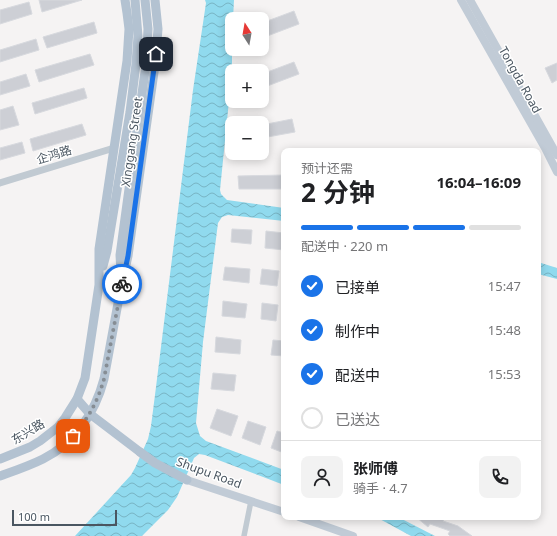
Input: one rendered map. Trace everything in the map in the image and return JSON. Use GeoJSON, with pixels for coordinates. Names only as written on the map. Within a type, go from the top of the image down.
{"type":"FeatureCollection","features":[{"type":"Feature","properties":{"kind":"main road","name":"Xinggang Street"},"geometry":{"type":"LineString","coordinates":[[99,285],[99,249],[128,46],[128,21],[125,0]]}},
{"type":"Feature","properties":{"kind":"main road","name":"Xinggang Street"},"geometry":{"type":"LineString","coordinates":[[77,399],[85,378],[99,285],[107,251],[130,112],[138,36],[135,0]]}},
{"type":"Feature","properties":{"kind":"main road","name":"Xinggang Street"},"geometry":{"type":"LineString","coordinates":[[121,287],[120,255],[147,52],[148,29],[145,0]]}},
{"type":"Feature","properties":{"kind":"main road","name":"Xinggang Street"},"geometry":{"type":"LineString","coordinates":[[90,414],[99,397],[104,379],[128,256],[155,65],[158,29],[155,0]]}},
{"type":"Feature","properties":{"kind":"main road","name":"Tongda Road"},"geometry":{"type":"LineString","coordinates":[[461,0],[545,148],[557,172]]}},
{"type":"Feature","properties":{"kind":"main road","name":"Tongda Road"},"geometry":{"type":"LineString","coordinates":[[470,0],[557,155]]}},
{"type":"Feature","properties":{"kind":"main road","name":"Shupu Road"},"geometry":{"type":"LineString","coordinates":[[77,399],[90,414],[155,463],[187,480],[281,511]]}},
{"type":"Feature","properties":{"kind":"main road","name":"东兴路"},"geometry":{"type":"LineString","coordinates":[[0,459],[30,447],[49,434],[65,418],[77,399]]}},
{"type":"Feature","properties":{"kind":"main road"},"geometry":{"type":"LineString","coordinates":[[0,476],[35,463],[63,446],[90,414]]}},
{"type":"Feature","properties":{"kind":"main road"},"geometry":{"type":"LineString","coordinates":[[308,520],[353,536]]}},
{"type":"Feature","properties":{"kind":"street","name":"企鸿路"},"geometry":{"type":"LineString","coordinates":[[0,183],[114,148]]}},
{"type":"Feature","properties":{"kind":"street"},"geometry":{"type":"LineString","coordinates":[[244,536],[251,500]]}},
{"type":"Feature","properties":{"kind":"water"},"geometry":{"type":"Polygon","coordinates":[[[205,0],[234,0],[233,12],[225,12],[225,56],[232,56],[232,64],[225,64],[225,108],[228,108],[227,116],[225,116],[225,140],[220,190],[221,194],[227,200],[281,208],[281,221],[228,215],[222,217],[218,223],[203,342],[196,423],[200,436],[206,441],[281,469],[281,484],[199,454],[194,458],[177,497],[168,510],[142,536],[75,536],[131,475],[148,439],[155,395],[193,90],[206,3],[205,0]]]}},
{"type":"Feature","properties":{"kind":"water"},"geometry":{"type":"Polygon","coordinates":[[[541,263],[557,268],[557,279],[541,275],[541,263]]]}},
{"type":"Feature","properties":{"kind":"water"},"geometry":{"type":"Polygon","coordinates":[[[382,520],[404,520],[435,536],[411,536],[382,520]]]}},
{"type":"Feature","properties":{"kind":"building"},"geometry":{"type":"Polygon","coordinates":[[[39,0],[82,0],[42,12],[39,0]]]}},
{"type":"Feature","properties":{"kind":"building"},"geometry":{"type":"Polygon","coordinates":[[[29,2],[32,14],[0,24],[0,10],[29,2]]]}},
{"type":"Feature","properties":{"kind":"building"},"geometry":{"type":"Polygon","coordinates":[[[294,11],[299,24],[269,35],[269,20],[294,11]]]}},
{"type":"Feature","properties":{"kind":"building"},"geometry":{"type":"Polygon","coordinates":[[[94,22],[97,33],[47,48],[43,37],[94,22]]]}},
{"type":"Feature","properties":{"kind":"building"},"geometry":{"type":"Polygon","coordinates":[[[36,39],[39,50],[0,62],[0,50],[36,39]]]}},
{"type":"Feature","properties":{"kind":"building"},"geometry":{"type":"Polygon","coordinates":[[[90,54],[94,65],[39,82],[35,70],[90,54]]]}},
{"type":"Feature","properties":{"kind":"building"},"geometry":{"type":"Polygon","coordinates":[[[294,62],[299,74],[269,85],[269,71],[294,62]]]}},
{"type":"Feature","properties":{"kind":"building"},"geometry":{"type":"Polygon","coordinates":[[[557,63],[557,80],[552,83],[545,68],[557,63]]]}},
{"type":"Feature","properties":{"kind":"building"},"geometry":{"type":"Polygon","coordinates":[[[26,74],[30,86],[0,95],[0,82],[26,74]]]}},
{"type":"Feature","properties":{"kind":"building"},"geometry":{"type":"Polygon","coordinates":[[[84,88],[87,98],[35,114],[32,103],[84,88]]]}},
{"type":"Feature","properties":{"kind":"building"},"geometry":{"type":"Polygon","coordinates":[[[13,106],[19,125],[0,130],[0,110],[13,106]]]}},
{"type":"Feature","properties":{"kind":"building"},"geometry":{"type":"Polygon","coordinates":[[[292,119],[295,132],[269,137],[269,124],[292,119]]]}},
{"type":"Feature","properties":{"kind":"building"},"geometry":{"type":"Polygon","coordinates":[[[82,124],[86,135],[33,151],[30,139],[82,124]]]}},
{"type":"Feature","properties":{"kind":"building"},"geometry":{"type":"Polygon","coordinates":[[[22,142],[25,153],[0,160],[0,148],[22,142]]]}},
{"type":"Feature","properties":{"kind":"building"},"geometry":{"type":"Polygon","coordinates":[[[281,175],[281,189],[239,189],[238,176],[281,175]]]}},
{"type":"Feature","properties":{"kind":"building"},"geometry":{"type":"Polygon","coordinates":[[[232,229],[252,230],[251,244],[231,242],[232,229]]]}},
{"type":"Feature","properties":{"kind":"building"},"geometry":{"type":"Polygon","coordinates":[[[266,231],[281,233],[281,250],[265,248],[266,231]]]}},
{"type":"Feature","properties":{"kind":"building"},"geometry":{"type":"Polygon","coordinates":[[[225,267],[250,269],[249,283],[223,280],[225,267]]]}},
{"type":"Feature","properties":{"kind":"building"},"geometry":{"type":"Polygon","coordinates":[[[262,269],[279,271],[277,286],[260,284],[262,269]]]}},
{"type":"Feature","properties":{"kind":"building"},"geometry":{"type":"Polygon","coordinates":[[[223,301],[247,304],[245,318],[222,316],[223,301]]]}},
{"type":"Feature","properties":{"kind":"building"},"geometry":{"type":"Polygon","coordinates":[[[262,303],[278,305],[276,321],[261,319],[262,303]]]}},
{"type":"Feature","properties":{"kind":"building"},"geometry":{"type":"Polygon","coordinates":[[[216,337],[241,340],[240,354],[215,352],[216,337]]]}},
{"type":"Feature","properties":{"kind":"building"},"geometry":{"type":"Polygon","coordinates":[[[273,340],[281,341],[281,356],[271,355],[273,340]]]}},
{"type":"Feature","properties":{"kind":"building"},"geometry":{"type":"Polygon","coordinates":[[[213,373],[236,375],[234,391],[211,389],[213,373]]]}},
{"type":"Feature","properties":{"kind":"building"},"geometry":{"type":"Polygon","coordinates":[[[217,409],[238,416],[231,436],[210,428],[217,409]]]}},
{"type":"Feature","properties":{"kind":"building"},"geometry":{"type":"Polygon","coordinates":[[[248,421],[266,427],[260,445],[242,438],[248,421]]]}},
{"type":"Feature","properties":{"kind":"building"},"geometry":{"type":"Polygon","coordinates":[[[277,431],[281,432],[281,452],[271,448],[277,431]]]}},
{"type":"Feature","properties":{"kind":"building"},"geometry":{"type":"Polygon","coordinates":[[[420,520],[444,520],[458,526],[472,536],[450,536],[448,534],[450,531],[430,524],[428,527],[420,520]]]}},
{"type":"Feature","properties":{"kind":"way so far"},"geometry":{"type":"LineString","coordinates":[[73,436],[80,429],[95,406],[102,388],[122,284]]}},
{"type":"Feature","properties":{"kind":"route"},"geometry":{"type":"LineString","coordinates":[[122,284],[128,256],[156,54]]}}]}
